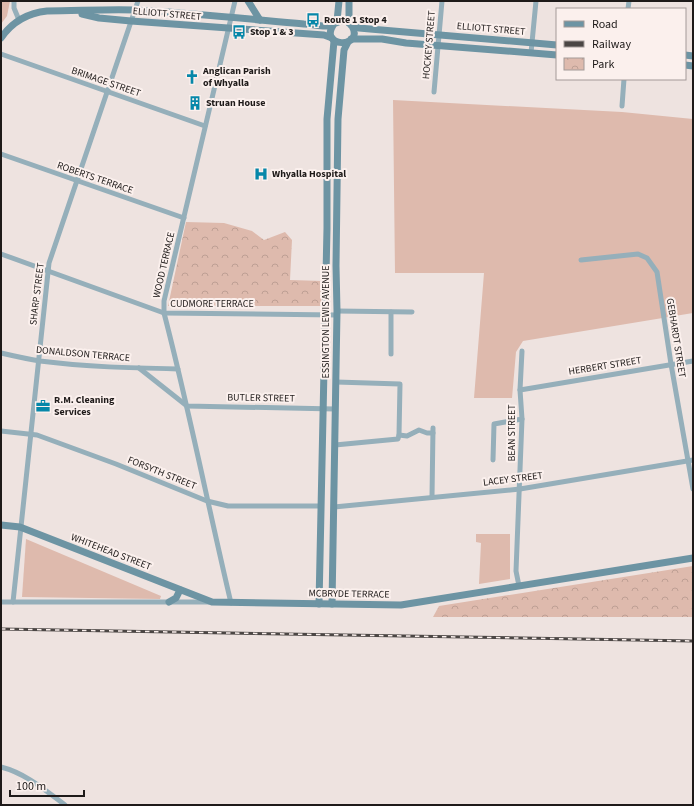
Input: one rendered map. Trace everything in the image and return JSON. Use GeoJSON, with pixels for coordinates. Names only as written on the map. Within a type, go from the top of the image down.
{"type":"FeatureCollection","features":[{"type":"Feature","properties":{"kind":"main road"},"geometry":{"type":"LineString","coordinates":[[248,1],[260,20]]}},
{"type":"Feature","properties":{"kind":"main road"},"geometry":{"type":"LineString","coordinates":[[339,1],[335,23],[330,30],[333,39],[341,44],[350,41],[354,32],[350,24],[349,1]]}},
{"type":"Feature","properties":{"kind":"main road","name":"ELLIOTT STREET"},"geometry":{"type":"LineString","coordinates":[[72,11],[134,10],[230,16],[326,26],[335,23]]}},
{"type":"Feature","properties":{"kind":"main road"},"geometry":{"type":"LineString","coordinates":[[1,38],[12,25],[36,12],[72,11]]}},
{"type":"Feature","properties":{"kind":"main road","name":"ELLIOTT STREET"},"geometry":{"type":"LineString","coordinates":[[72,11],[99,18],[228,29],[324,35],[333,39]]}},
{"type":"Feature","properties":{"kind":"main road"},"geometry":{"type":"LineString","coordinates":[[335,23],[343,20],[350,24]]}},
{"type":"Feature","properties":{"kind":"main road","name":"ELLIOTT STREET"},"geometry":{"type":"LineString","coordinates":[[350,24],[359,28],[556,45]]}},
{"type":"Feature","properties":{"kind":"main road","name":"ESSINGTON LEWIS AVENUE"},"geometry":{"type":"LineString","coordinates":[[319,604],[325,314],[327,119],[333,39]]}},
{"type":"Feature","properties":{"kind":"main road","name":"ELLIOTT STREET"},"geometry":{"type":"LineString","coordinates":[[350,41],[382,39],[556,55]]}},
{"type":"Feature","properties":{"kind":"main road","name":"ESSINGTON LEWIS AVENUE"},"geometry":{"type":"LineString","coordinates":[[332,604],[337,313],[336,266],[338,119],[344,50],[350,41]]}},
{"type":"Feature","properties":{"kind":"main road"},"geometry":{"type":"LineString","coordinates":[[321,506],[334,507]]}},
{"type":"Feature","properties":{"kind":"main road","name":"WHITEHEAD STREET"},"geometry":{"type":"LineString","coordinates":[[1,525],[20,527],[212,602]]}},
{"type":"Feature","properties":{"kind":"main road","name":"MCBRYDE TERRACE"},"geometry":{"type":"LineString","coordinates":[[212,602],[401,605],[693,558]]}},
{"type":"Feature","properties":{"kind":"main road"},"geometry":{"type":"LineString","coordinates":[[169,602],[176,598],[180,590]]}},
{"type":"Feature","properties":{"kind":"street"},"geometry":{"type":"LineString","coordinates":[[14,1],[14,8],[19,20]]}},
{"type":"Feature","properties":{"kind":"street","name":"SHARP STREET"},"geometry":{"type":"LineString","coordinates":[[13,602],[48,263],[108,93],[138,1]]}},
{"type":"Feature","properties":{"kind":"street","name":"WOOD TERRACE"},"geometry":{"type":"LineString","coordinates":[[231,603],[187,406],[164,313],[164,301],[230,16],[235,1]]}},
{"type":"Feature","properties":{"kind":"street","name":"HOCKEY STREET"},"geometry":{"type":"LineString","coordinates":[[434,92],[442,1]]}},
{"type":"Feature","properties":{"kind":"street"},"geometry":{"type":"LineString","coordinates":[[531,53],[536,1]]}},
{"type":"Feature","properties":{"kind":"street","name":"BRIMAGE STREET"},"geometry":{"type":"LineString","coordinates":[[1,54],[205,126]]}},
{"type":"Feature","properties":{"kind":"street"},"geometry":{"type":"LineString","coordinates":[[622,106],[624,80]]}},
{"type":"Feature","properties":{"kind":"street","name":"ROBERTS TERRACE"},"geometry":{"type":"LineString","coordinates":[[1,154],[184,218]]}},
{"type":"Feature","properties":{"kind":"street","name":"CUDMORE TERRACE"},"geometry":{"type":"LineString","coordinates":[[1,254],[164,313],[325,314],[412,312]]}},
{"type":"Feature","properties":{"kind":"street","name":"GEBHARDT STREET"},"geometry":{"type":"LineString","coordinates":[[581,260],[638,254],[647,258],[657,272],[671,364],[690,461],[693,490]]}},
{"type":"Feature","properties":{"kind":"street"},"geometry":{"type":"LineString","coordinates":[[391,312],[391,354]]}},
{"type":"Feature","properties":{"kind":"street","name":"BEAN STREET"},"geometry":{"type":"LineString","coordinates":[[519,586],[516,571],[522,419],[520,390],[522,351]]}},
{"type":"Feature","properties":{"kind":"street","name":"DONALDSON TERRACE"},"geometry":{"type":"LineString","coordinates":[[1,353],[38,361],[139,368],[178,369]]}},
{"type":"Feature","properties":{"kind":"street","name":"HERBERT STREET"},"geometry":{"type":"LineString","coordinates":[[520,390],[693,361]]}},
{"type":"Feature","properties":{"kind":"street","name":"DONALDSON TERRACE"},"geometry":{"type":"LineString","coordinates":[[139,368],[187,406]]}},
{"type":"Feature","properties":{"kind":"street"},"geometry":{"type":"LineString","coordinates":[[335,445],[398,439],[400,384],[336,382]]}},
{"type":"Feature","properties":{"kind":"street","name":"BUTLER STREET"},"geometry":{"type":"LineString","coordinates":[[187,406],[335,409]]}},
{"type":"Feature","properties":{"kind":"street"},"geometry":{"type":"LineString","coordinates":[[493,460],[494,424],[522,419]]}},
{"type":"Feature","properties":{"kind":"street"},"geometry":{"type":"LineString","coordinates":[[399,435],[407,436],[419,430],[427,433],[433,430],[432,497]]}},
{"type":"Feature","properties":{"kind":"street","name":"FORSYTH STREET"},"geometry":{"type":"LineString","coordinates":[[1,431],[37,435],[116,464],[207,501],[228,506],[321,506]]}},
{"type":"Feature","properties":{"kind":"street","name":"LACEY STREET"},"geometry":{"type":"LineString","coordinates":[[334,507],[520,488],[690,461]]}},
{"type":"Feature","properties":{"kind":"street","name":"MCBRYDE TERRACE"},"geometry":{"type":"LineString","coordinates":[[1,602],[212,602]]}},
{"type":"Feature","properties":{"kind":"street"},"geometry":{"type":"LineString","coordinates":[[1,767],[17,772],[65,805]]}},
{"type":"Feature","properties":{"kind":"green space"},"geometry":{"type":"Polygon","coordinates":[[[1,1],[10,1],[7,16],[1,24],[1,1]]]}},
{"type":"Feature","properties":{"kind":"green space"},"geometry":{"type":"Polygon","coordinates":[[[393,100],[622,112],[693,119],[693,313],[523,341],[516,352],[512,398],[474,398],[484,273],[395,273],[393,100]]]}},
{"type":"Feature","properties":{"kind":"green space"},"geometry":{"type":"Polygon","coordinates":[[[186,222],[224,223],[252,231],[264,240],[285,232],[292,240],[290,280],[323,281],[321,306],[168,306],[186,222]]]}},
{"type":"Feature","properties":{"kind":"green space"},"geometry":{"type":"Polygon","coordinates":[[[476,534],[510,534],[510,579],[479,584],[481,543],[476,542],[476,534]]]}},
{"type":"Feature","properties":{"kind":"green space"},"geometry":{"type":"Polygon","coordinates":[[[26,539],[161,596],[160,599],[22,597],[26,539]]]}},
{"type":"Feature","properties":{"kind":"green space"},"geometry":{"type":"Polygon","coordinates":[[[693,566],[693,617],[433,617],[439,606],[693,566]]]}},
{"type":"Feature","properties":{"kind":"railway"},"geometry":{"type":"LineString","coordinates":[[1,629],[693,641]]}},
{"type":"Feature","properties":{"kind":"place","name":"Route 1 Stop 4"},"geometry":{"type":"Point","coordinates":[313,20]}},
{"type":"Feature","properties":{"kind":"place","name":"Stop 1 & 3"},"geometry":{"type":"Point","coordinates":[239,32]}},
{"type":"Feature","properties":{"kind":"place","name":"Anglican Parish of Whyalla"},"geometry":{"type":"Point","coordinates":[192,77]}},
{"type":"Feature","properties":{"kind":"place","name":"Struan House"},"geometry":{"type":"Point","coordinates":[195,103]}},
{"type":"Feature","properties":{"kind":"place","name":"Whyalla Hospital"},"geometry":{"type":"Point","coordinates":[261,174]}},
{"type":"Feature","properties":{"kind":"place","name":"R.M. Cleaning Services"},"geometry":{"type":"Point","coordinates":[43,406]}}]}
